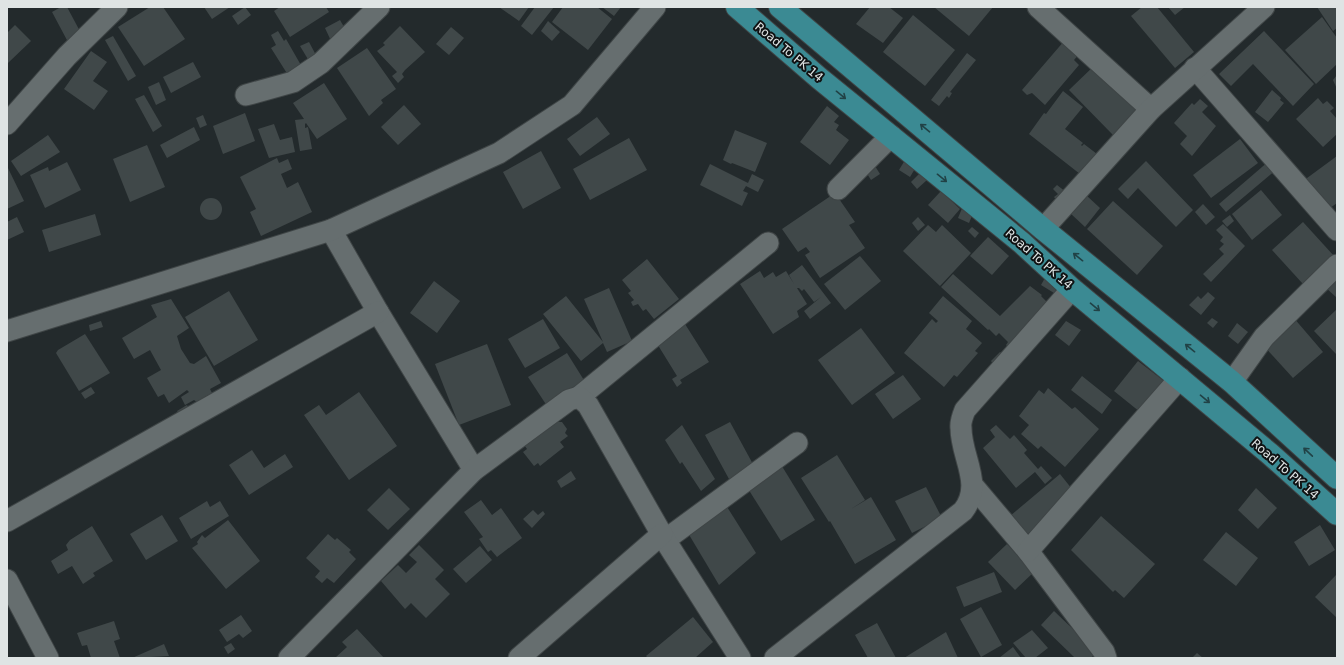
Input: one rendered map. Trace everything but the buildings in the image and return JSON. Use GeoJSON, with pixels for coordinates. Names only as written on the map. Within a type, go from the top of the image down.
{"type":"FeatureCollection","features":[{"type":"Feature","properties":{"kind":"main road","name":"Road To PK 14"},"geometry":{"type":"LineString","coordinates":[[737,7],[1022,243],[1072,289],[1180,378],[1337,514]]}},
{"type":"Feature","properties":{"kind":"main road"},"geometry":{"type":"LineString","coordinates":[[780,7],[1044,229],[1232,382],[1337,478]]}},
{"type":"Feature","properties":{"kind":"street"},"geometry":{"type":"LineString","coordinates":[[7,124],[67,56],[116,7]]}},
{"type":"Feature","properties":{"kind":"street"},"geometry":{"type":"LineString","coordinates":[[246,95],[293,82],[321,63],[379,7]]}},
{"type":"Feature","properties":{"kind":"street"},"geometry":{"type":"LineString","coordinates":[[7,332],[331,230],[499,154],[572,105],[656,7]]}},
{"type":"Feature","properties":{"kind":"street"},"geometry":{"type":"LineString","coordinates":[[1038,7],[1151,109]]}},
{"type":"Feature","properties":{"kind":"street"},"geometry":{"type":"LineString","coordinates":[[1044,229],[1151,109],[1264,7]]}},
{"type":"Feature","properties":{"kind":"street"},"geometry":{"type":"LineString","coordinates":[[1195,68],[1337,230]]}},
{"type":"Feature","properties":{"kind":"street"},"geometry":{"type":"LineString","coordinates":[[838,189],[891,136]]}},
{"type":"Feature","properties":{"kind":"street"},"geometry":{"type":"LineString","coordinates":[[331,230],[378,312],[474,470]]}},
{"type":"Feature","properties":{"kind":"street"},"geometry":{"type":"LineString","coordinates":[[289,658],[474,470],[569,400],[579,397],[768,243]]}},
{"type":"Feature","properties":{"kind":"street"},"geometry":{"type":"LineString","coordinates":[[1232,382],[1264,338],[1337,265]]}},
{"type":"Feature","properties":{"kind":"street"},"geometry":{"type":"LineString","coordinates":[[1072,289],[965,410],[960,426],[963,445],[974,487],[1028,551],[1104,652],[1106,658]]}},
{"type":"Feature","properties":{"kind":"street"},"geometry":{"type":"LineString","coordinates":[[7,521],[378,312]]}},
{"type":"Feature","properties":{"kind":"street"},"geometry":{"type":"LineString","coordinates":[[1028,551],[1180,378]]}},
{"type":"Feature","properties":{"kind":"street"},"geometry":{"type":"LineString","coordinates":[[579,397],[588,405],[664,537],[740,658]]}},
{"type":"Feature","properties":{"kind":"street"},"geometry":{"type":"LineString","coordinates":[[519,658],[664,537],[797,442]]}},
{"type":"Feature","properties":{"kind":"street"},"geometry":{"type":"LineString","coordinates":[[775,658],[963,511],[970,502],[974,487]]}},
{"type":"Feature","properties":{"kind":"street"},"geometry":{"type":"LineString","coordinates":[[7,580],[48,658]]}}]}
